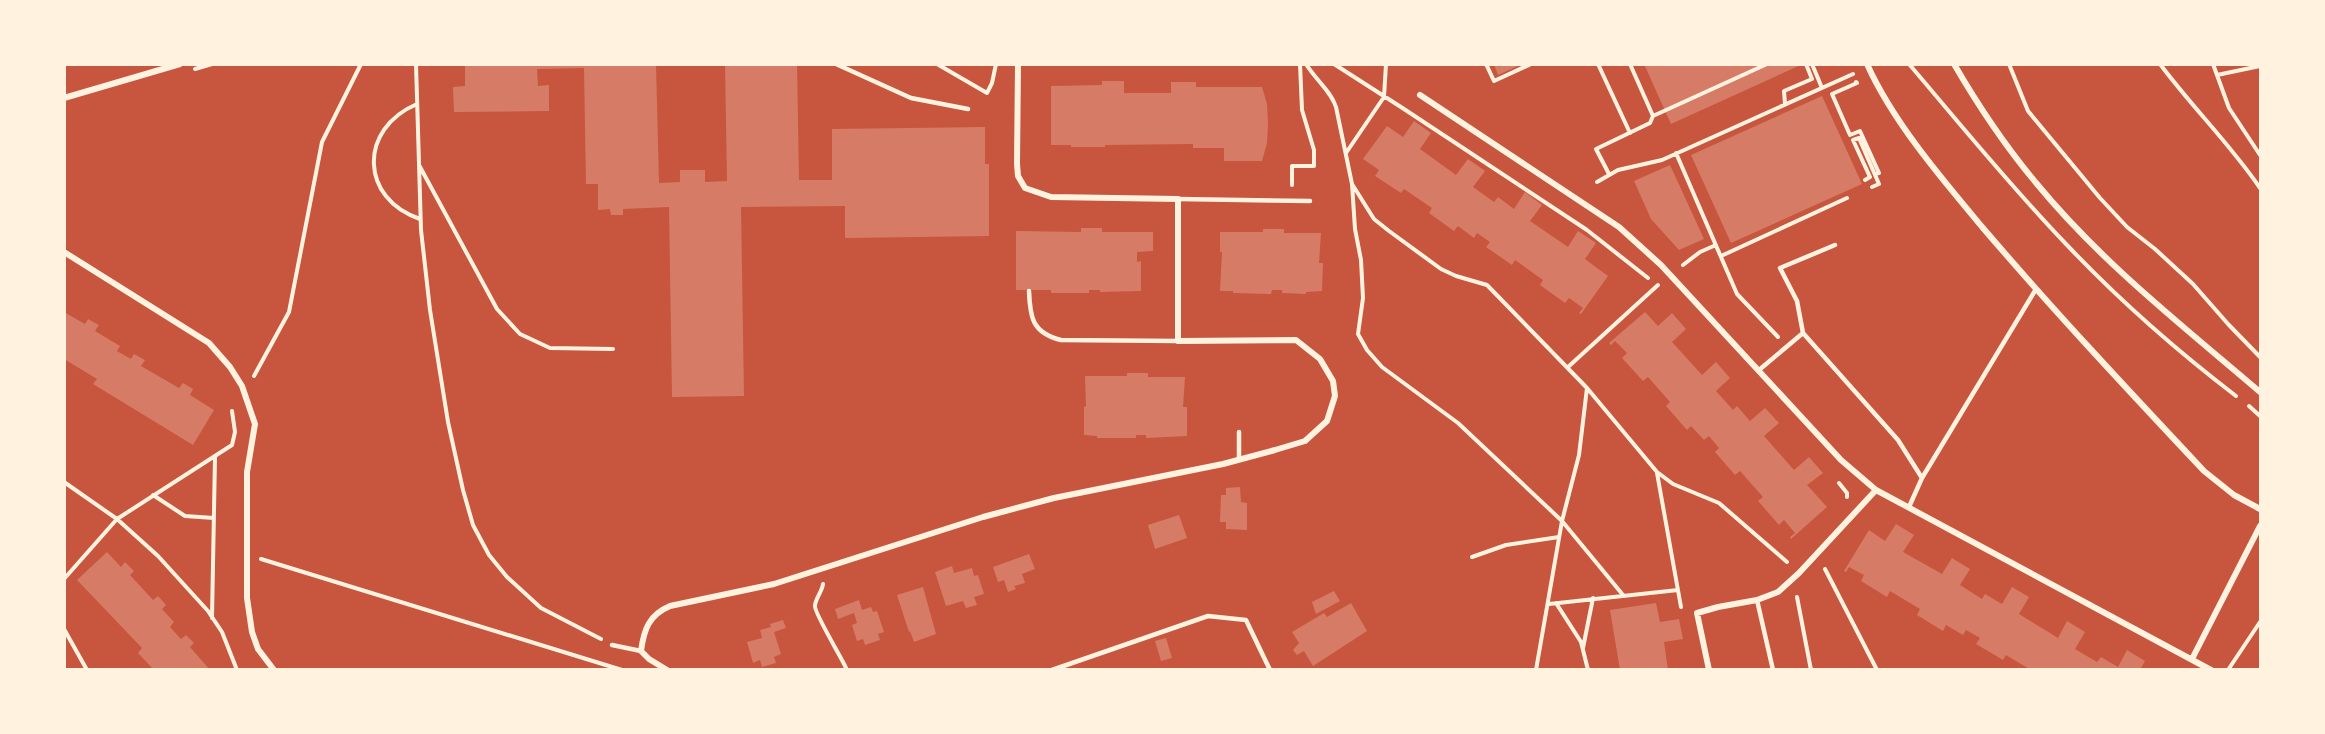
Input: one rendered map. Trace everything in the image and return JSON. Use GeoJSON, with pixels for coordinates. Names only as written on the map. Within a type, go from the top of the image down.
{"type":"FeatureCollection","features":[{"type":"Feature","properties":{"kind":"street"},"geometry":{"type":"LineString","coordinates":[[64,98],[180,64]]}},
{"type":"Feature","properties":{"kind":"street"},"geometry":{"type":"LineString","coordinates":[[667,669],[648,659],[641,651],[648,621],[659,611],[670,606],[774,584],[983,517],[1054,498],[1239,460],[1305,441],[1328,421],[1335,396],[1333,381],[1326,368],[1310,349],[1296,340],[1178,341],[1178,199],[1051,197],[1024,188],[1018,176],[1017,164],[1018,64]]}},
{"type":"Feature","properties":{"kind":"street"},"geometry":{"type":"LineString","coordinates":[[1867,64],[1888,104],[1946,184],[2036,289],[2204,471],[2234,495],[2260,509]]}},
{"type":"Feature","properties":{"kind":"street"},"geometry":{"type":"LineString","coordinates":[[1954,64],[1985,116],[2038,186],[2102,254],[2177,322],[2260,392]]}},
{"type":"Feature","properties":{"kind":"street"},"geometry":{"type":"LineString","coordinates":[[1420,95],[1619,227],[1662,266],[1841,460],[1876,490],[2211,669]]}},
{"type":"Feature","properties":{"kind":"street"},"geometry":{"type":"LineString","coordinates":[[64,252],[209,344],[230,367],[242,386],[255,424],[247,472],[247,598],[252,632],[258,649],[274,669]]}},
{"type":"Feature","properties":{"kind":"street"},"geometry":{"type":"LineString","coordinates":[[1709,669],[1697,613],[1757,600],[1778,592],[1795,578],[1876,490]]}},
{"type":"Feature","properties":{"kind":"street"},"geometry":{"type":"LineString","coordinates":[[2192,659],[2260,526]]}},
{"type":"Feature","properties":{"kind":"lane"},"geometry":{"type":"LineString","coordinates":[[836,64],[911,98],[968,109]]}},
{"type":"Feature","properties":{"kind":"lane"},"geometry":{"type":"LineString","coordinates":[[1178,199],[1310,201]]}},
{"type":"Feature","properties":{"kind":"lane"},"geometry":{"type":"LineString","coordinates":[[1835,245],[1780,268],[1797,301],[1803,333],[1898,440],[1922,478]]}},
{"type":"Feature","properties":{"kind":"lane"},"geometry":{"type":"LineString","coordinates":[[1909,507],[1922,478],[2036,289]]}},
{"type":"Feature","properties":{"kind":"lane"},"geometry":{"type":"LineString","coordinates":[[1029,291],[1030,312],[1033,320],[1039,330],[1048,337],[1060,340],[1178,341]]}},
{"type":"Feature","properties":{"kind":"lane"},"geometry":{"type":"LineString","coordinates":[[1760,370],[1803,333]]}},
{"type":"Feature","properties":{"kind":"lane"},"geometry":{"type":"LineString","coordinates":[[1239,432],[1239,460]]}},
{"type":"Feature","properties":{"kind":"lane"},"geometry":{"type":"LineString","coordinates":[[1757,600],[1773,669]]}},
{"type":"Feature","properties":{"kind":"lane"},"geometry":{"type":"LineString","coordinates":[[1052,669],[1208,616],[1246,620],[1270,669]]}},
{"type":"Feature","properties":{"kind":"lane"},"geometry":{"type":"LineString","coordinates":[[612,645],[641,651]]}},
{"type":"Feature","properties":{"kind":"path"},"geometry":{"type":"LineString","coordinates":[[252,379],[290,312],[322,142],[360,64]]}},
{"type":"Feature","properties":{"kind":"path"},"geometry":{"type":"LineString","coordinates":[[416,64],[420,219],[441,386],[463,490],[473,525],[489,555],[507,577],[541,608],[612,645]]}},
{"type":"Feature","properties":{"kind":"path"},"geometry":{"type":"LineString","coordinates":[[937,64],[987,93],[992,83],[996,64]]}},
{"type":"Feature","properties":{"kind":"path"},"geometry":{"type":"LineString","coordinates":[[1292,187],[1292,166],[1314,166],[1314,150],[1302,110],[1300,64]]}},
{"type":"Feature","properties":{"kind":"path"},"geometry":{"type":"LineString","coordinates":[[1306,64],[1314,78],[1335,101],[1352,184],[1364,298],[1358,334],[1367,350],[1382,367],[1458,423],[1562,521],[1623,595]]}},
{"type":"Feature","properties":{"kind":"path"},"geometry":{"type":"LineString","coordinates":[[1334,64],[1587,230],[1657,286],[1568,367]]}},
{"type":"Feature","properties":{"kind":"path"},"geometry":{"type":"LineString","coordinates":[[1346,153],[1384,97],[1386,64]]}},
{"type":"Feature","properties":{"kind":"path"},"geometry":{"type":"LineString","coordinates":[[1486,64],[1494,81],[1531,64]]}},
{"type":"Feature","properties":{"kind":"path"},"geometry":{"type":"LineString","coordinates":[[1598,64],[1630,133]]}},
{"type":"Feature","properties":{"kind":"path"},"geometry":{"type":"LineString","coordinates":[[1630,64],[1653,116]]}},
{"type":"Feature","properties":{"kind":"path"},"geometry":{"type":"LineString","coordinates":[[1609,174],[1596,149],[1650,123],[1653,116],[1767,64]]}},
{"type":"Feature","properties":{"kind":"path"},"geometry":{"type":"LineString","coordinates":[[1785,104],[1784,91],[1812,79],[1806,64]]}},
{"type":"Feature","properties":{"kind":"path"},"geometry":{"type":"LineString","coordinates":[[1812,64],[1822,88]]}},
{"type":"Feature","properties":{"kind":"path"},"geometry":{"type":"LineString","coordinates":[[2009,64],[2028,111],[2100,198],[2127,227],[2193,284],[2260,357]]}},
{"type":"Feature","properties":{"kind":"path"},"geometry":{"type":"LineString","coordinates":[[2160,64],[2181,92],[2247,167],[2260,188]]}},
{"type":"Feature","properties":{"kind":"path"},"geometry":{"type":"LineString","coordinates":[[2213,64],[2229,108],[2260,156]]}},
{"type":"Feature","properties":{"kind":"path"},"geometry":{"type":"LineString","coordinates":[[2217,75],[2260,66]]}},
{"type":"Feature","properties":{"kind":"path"},"geometry":{"type":"LineString","coordinates":[[1598,182],[1609,174],[1662,160],[1853,74]]}},
{"type":"Feature","properties":{"kind":"path"},"geometry":{"type":"LineString","coordinates":[[1857,83],[1832,94],[1850,135],[1860,131],[1879,173],[1875,174]]}},
{"type":"Feature","properties":{"kind":"path"},"geometry":{"type":"LineString","coordinates":[[1404,109],[1420,95]]}},
{"type":"Feature","properties":{"kind":"path"},"geometry":{"type":"LineString","coordinates":[[417,104],[404,109],[385,126],[378,138],[373,163],[375,176],[387,199],[396,208],[420,219]]}},
{"type":"Feature","properties":{"kind":"path"},"geometry":{"type":"LineString","coordinates":[[1865,180],[1870,177],[1853,140],[1859,138],[1879,184],[1872,187]]}},
{"type":"Feature","properties":{"kind":"path"},"geometry":{"type":"LineString","coordinates":[[1676,153],[1737,294],[1787,346]]}},
{"type":"Feature","properties":{"kind":"path"},"geometry":{"type":"LineString","coordinates":[[418,161],[497,309],[520,334],[550,348],[613,350]]}},
{"type":"Feature","properties":{"kind":"path"},"geometry":{"type":"LineString","coordinates":[[1352,184],[1374,219],[1389,231],[1441,269],[1487,285],[1568,367],[1657,472],[1673,484],[1719,503],[1784,560]]}},
{"type":"Feature","properties":{"kind":"path"},"geometry":{"type":"LineString","coordinates":[[1720,256],[1848,198]]}},
{"type":"Feature","properties":{"kind":"path"},"geometry":{"type":"LineString","coordinates":[[1700,252],[1716,245]]}},
{"type":"Feature","properties":{"kind":"path"},"geometry":{"type":"LineString","coordinates":[[1536,669],[1562,521],[1579,454],[1587,388]]}},
{"type":"Feature","properties":{"kind":"path"},"geometry":{"type":"LineString","coordinates":[[64,579],[117,519],[232,445],[235,432],[229,403]]}},
{"type":"Feature","properties":{"kind":"path"},"geometry":{"type":"LineString","coordinates":[[212,618],[215,457]]}},
{"type":"Feature","properties":{"kind":"path"},"geometry":{"type":"LineString","coordinates":[[1549,604],[1678,590],[1657,472]]}},
{"type":"Feature","properties":{"kind":"path"},"geometry":{"type":"LineString","coordinates":[[64,482],[117,519],[158,556],[212,618],[230,648],[237,669]]}},
{"type":"Feature","properties":{"kind":"path"},"geometry":{"type":"LineString","coordinates":[[153,495],[185,516],[214,518]]}},
{"type":"Feature","properties":{"kind":"path"},"geometry":{"type":"LineString","coordinates":[[1472,557],[1506,545],[1559,537]]}},
{"type":"Feature","properties":{"kind":"path"},"geometry":{"type":"LineString","coordinates":[[277,563],[622,669]]}},
{"type":"Feature","properties":{"kind":"path"},"geometry":{"type":"LineString","coordinates":[[823,568],[823,587],[814,605],[847,669]]}},
{"type":"Feature","properties":{"kind":"path"},"geometry":{"type":"LineString","coordinates":[[1827,572],[1877,669]]}},
{"type":"Feature","properties":{"kind":"path"},"geometry":{"type":"LineString","coordinates":[[1795,578],[1803,634],[1811,669]]}},
{"type":"Feature","properties":{"kind":"path"},"geometry":{"type":"LineString","coordinates":[[1583,648],[1593,598]]}},
{"type":"Feature","properties":{"kind":"path"},"geometry":{"type":"LineString","coordinates":[[1556,603],[1583,648],[1588,669]]}},
{"type":"Feature","properties":{"kind":"path"},"geometry":{"type":"LineString","coordinates":[[2228,669],[2260,626]]}},
{"type":"Feature","properties":{"kind":"path"},"geometry":{"type":"LineString","coordinates":[[64,629],[87,669]]}},
{"type":"Feature","properties":{"kind":"building"},"geometry":{"type":"Polygon","coordinates":[[[465,64],[656,64],[659,183],[680,182],[680,170],[705,170],[705,182],[727,181],[725,64],[797,64],[799,180],[832,180],[832,129],[985,127],[985,164],[989,164],[989,236],[845,238],[845,206],[741,207],[744,396],[672,397],[669,207],[623,209],[623,215],[611,215],[610,209],[598,210],[598,184],[586,184],[584,68],[537,69],[538,86],[549,85],[549,111],[454,112],[453,87],[465,86],[465,64]]]}},
{"type":"Feature","properties":{"kind":"building"},"geometry":{"type":"Polygon","coordinates":[[[1494,64],[1522,64],[1498,75],[1494,64]]]}},
{"type":"Feature","properties":{"kind":"building"},"geometry":{"type":"Polygon","coordinates":[[[1644,64],[1803,64],[1671,124],[1644,64]]]}},
{"type":"Feature","properties":{"kind":"building"},"geometry":{"type":"Polygon","coordinates":[[[1102,81],[1124,81],[1124,93],[1171,93],[1171,82],[1196,82],[1196,87],[1262,87],[1267,104],[1268,124],[1267,143],[1262,161],[1224,161],[1224,148],[1193,148],[1193,144],[1105,145],[1105,147],[1051,145],[1051,86],[1102,85],[1102,81]]]}},
{"type":"Feature","properties":{"kind":"building"},"geometry":{"type":"Polygon","coordinates":[[[1822,96],[1862,184],[1731,243],[1691,155],[1822,96]]]}},
{"type":"Feature","properties":{"kind":"building"},"geometry":{"type":"Polygon","coordinates":[[[1414,121],[1431,133],[1420,149],[1456,175],[1468,159],[1485,171],[1473,187],[1494,202],[1498,197],[1514,209],[1525,192],[1542,205],[1530,221],[1568,247],[1578,231],[1596,243],[1585,259],[1608,276],[1581,314],[1579,313],[1583,308],[1569,298],[1565,303],[1540,285],[1543,280],[1515,260],[1512,265],[1486,247],[1490,242],[1477,233],[1474,238],[1458,226],[1454,231],[1429,213],[1432,208],[1404,189],[1401,193],[1375,176],[1379,170],[1363,159],[1387,126],[1403,137],[1414,121]]]}},
{"type":"Feature","properties":{"kind":"building"},"geometry":{"type":"Polygon","coordinates":[[[1670,165],[1704,239],[1679,250],[1651,219],[1634,181],[1670,165]]]}},
{"type":"Feature","properties":{"kind":"building"},"geometry":{"type":"Polygon","coordinates":[[[1081,228],[1102,228],[1102,232],[1153,232],[1153,251],[1137,252],[1137,262],[1141,261],[1141,291],[1089,290],[1089,293],[1051,293],[1051,290],[1016,290],[1016,231],[1081,232],[1081,228]]]}},
{"type":"Feature","properties":{"kind":"building"},"geometry":{"type":"Polygon","coordinates":[[[1263,229],[1284,229],[1284,233],[1321,233],[1319,263],[1323,263],[1322,291],[1306,292],[1306,294],[1282,293],[1282,290],[1272,290],[1271,294],[1220,291],[1222,252],[1220,252],[1220,232],[1263,232],[1263,229]]]}},
{"type":"Feature","properties":{"kind":"building"},"geometry":{"type":"Polygon","coordinates":[[[64,312],[85,324],[88,319],[99,325],[95,331],[120,346],[117,351],[131,359],[134,354],[145,360],[141,366],[179,388],[183,383],[193,389],[190,395],[214,410],[193,445],[93,384],[97,379],[64,359],[64,312]]]}},
{"type":"Feature","properties":{"kind":"building"},"geometry":{"type":"Polygon","coordinates":[[[1645,312],[1658,326],[1672,313],[1686,329],[1672,342],[1702,375],[1716,362],[1730,378],[1716,391],[1733,410],[1737,406],[1750,421],[1765,408],[1779,423],[1764,436],[1794,470],[1809,457],[1823,473],[1807,485],[1827,507],[1791,539],[1790,537],[1795,533],[1784,520],[1779,525],[1758,501],[1763,497],[1740,471],[1735,475],[1715,452],[1719,448],[1709,436],[1704,440],[1691,426],[1687,430],[1666,406],[1670,402],[1648,377],[1643,381],[1622,358],[1627,353],[1615,341],[1611,345],[1609,343],[1645,312]]]}},
{"type":"Feature","properties":{"kind":"building"},"geometry":{"type":"Polygon","coordinates":[[[1127,373],[1148,373],[1148,377],[1185,377],[1183,407],[1187,407],[1187,436],[1146,438],[1146,435],[1136,435],[1136,438],[1097,438],[1097,436],[1084,435],[1085,376],[1127,376],[1127,373]]]}},
{"type":"Feature","properties":{"kind":"building"},"geometry":{"type":"Polygon","coordinates":[[[1240,487],[1241,502],[1247,503],[1247,530],[1226,529],[1226,522],[1220,522],[1221,495],[1226,495],[1226,488],[1240,487]]]}},
{"type":"Feature","properties":{"kind":"building"},"geometry":{"type":"Polygon","coordinates":[[[1179,515],[1187,538],[1155,549],[1148,525],[1179,515]]]}},
{"type":"Feature","properties":{"kind":"building"},"geometry":{"type":"Polygon","coordinates":[[[1896,524],[1914,535],[1903,552],[1942,574],[1952,558],[1970,569],[1960,585],[1982,599],[1985,594],[2002,604],[2012,587],[2029,597],[2019,614],[2058,638],[2067,621],[2085,632],[2075,649],[2097,662],[2101,657],[2118,667],[2127,650],[2145,661],[2140,670],[2031,670],[2006,655],[2003,660],[1976,644],[1980,638],[1966,630],[1963,635],[1946,625],[1943,631],[1917,615],[1920,609],[1890,591],[1887,597],[1861,581],[1864,575],[1849,567],[1846,572],[1844,571],[1869,530],[1885,541],[1896,524]]]}},
{"type":"Feature","properties":{"kind":"building"},"geometry":{"type":"Polygon","coordinates":[[[107,552],[121,567],[125,562],[134,571],[130,575],[153,600],[158,596],[166,605],[162,609],[174,622],[170,627],[181,639],[186,635],[194,643],[190,647],[210,670],[154,670],[138,653],[142,648],[77,580],[107,552]]]}},
{"type":"Feature","properties":{"kind":"building"},"geometry":{"type":"Polygon","coordinates":[[[1029,554],[1035,569],[1022,574],[1025,583],[1014,586],[1016,589],[1008,592],[1004,580],[998,582],[993,567],[1029,554]]]}},
{"type":"Feature","properties":{"kind":"building"},"geometry":{"type":"Polygon","coordinates":[[[952,566],[954,573],[972,568],[974,576],[978,575],[984,594],[974,597],[977,605],[966,608],[963,601],[946,606],[935,572],[952,566]]]}},
{"type":"Feature","properties":{"kind":"building"},"geometry":{"type":"Polygon","coordinates":[[[923,587],[936,634],[914,642],[897,595],[923,587]]]}},
{"type":"Feature","properties":{"kind":"building"},"geometry":{"type":"Polygon","coordinates":[[[1334,591],[1340,601],[1316,614],[1312,602],[1334,591]]]}},
{"type":"Feature","properties":{"kind":"building"},"geometry":{"type":"Polygon","coordinates":[[[859,600],[862,610],[871,607],[873,612],[877,611],[884,632],[878,634],[880,640],[865,645],[863,639],[857,641],[852,625],[857,623],[854,613],[838,619],[835,609],[859,600]]]}},
{"type":"Feature","properties":{"kind":"building"},"geometry":{"type":"Polygon","coordinates":[[[1351,603],[1367,631],[1313,666],[1304,651],[1297,655],[1293,650],[1299,643],[1292,632],[1324,613],[1327,617],[1351,603]]]}},
{"type":"Feature","properties":{"kind":"building"},"geometry":{"type":"Polygon","coordinates":[[[1656,603],[1660,622],[1679,619],[1683,639],[1664,642],[1668,670],[1620,670],[1610,610],[1656,603]]]}},
{"type":"Feature","properties":{"kind":"building"},"geometry":{"type":"Polygon","coordinates":[[[783,620],[786,628],[774,632],[781,654],[774,657],[776,663],[762,667],[760,660],[753,663],[747,642],[762,638],[760,630],[783,620]]]}},
{"type":"Feature","properties":{"kind":"building"},"geometry":{"type":"Polygon","coordinates":[[[1166,638],[1172,658],[1161,661],[1155,641],[1166,638]]]}}]}
